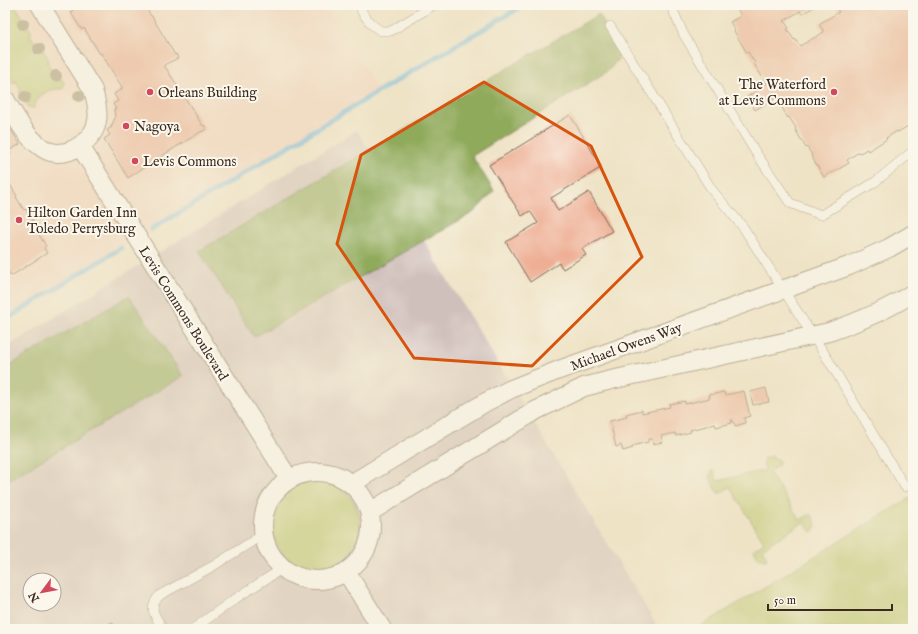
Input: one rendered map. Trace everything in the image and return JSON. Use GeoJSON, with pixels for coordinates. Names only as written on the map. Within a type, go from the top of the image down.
{"type":"FeatureCollection","features":[{"type":"Feature","properties":{"kind":"street"},"geometry":{"type":"LineString","coordinates":[[5,99],[28,135],[39,146],[51,152],[65,152],[80,146],[91,135],[97,121],[97,104],[93,90],[40,5]]}},
{"type":"Feature","properties":{"kind":"street","name":"Levis Commons Boulevard"},"geometry":{"type":"LineString","coordinates":[[80,146],[289,479]]}},
{"type":"Feature","properties":{"kind":"street","name":"Michael Owens Way"},"geometry":{"type":"LineString","coordinates":[[351,484],[459,418],[511,389],[559,370],[844,268],[889,248],[913,234]]}},
{"type":"Feature","properties":{"kind":"street","name":"Michael Owens Way"},"geometry":{"type":"LineString","coordinates":[[370,512],[534,411],[584,388],[618,378],[829,332],[849,325],[902,301],[913,293]]}},
{"type":"Feature","properties":{"kind":"street"},"geometry":{"type":"LineString","coordinates":[[314,471],[327,472],[341,477],[351,484],[361,492],[365,500],[370,512],[372,526],[371,538],[367,548],[358,562],[347,573],[322,580],[302,578],[283,568],[272,556],[265,542],[263,526],[264,511],[280,486],[289,479],[298,475],[314,471]]}},
{"type":"Feature","properties":{"kind":"street"},"geometry":{"type":"LineString","coordinates":[[347,573],[382,629]]}},
{"type":"Feature","properties":{"kind":"lane"},"geometry":{"type":"LineString","coordinates":[[360,5],[362,12],[371,24],[381,31],[391,31],[434,5]]}},
{"type":"Feature","properties":{"kind":"lane"},"geometry":{"type":"LineString","coordinates":[[672,5],[671,6],[684,35],[756,153],[790,203],[821,215],[874,182],[913,151]]}},
{"type":"Feature","properties":{"kind":"lane"},"geometry":{"type":"LineString","coordinates":[[610,26],[712,190],[743,227],[905,487]]}},
{"type":"Feature","properties":{"kind":"lane"},"geometry":{"type":"LineString","coordinates":[[163,629],[153,609],[156,599],[160,595],[212,566],[264,534]]}},
{"type":"Feature","properties":{"kind":"lane"},"geometry":{"type":"LineString","coordinates":[[193,629],[235,599],[283,568]]}},
{"type":"Feature","properties":{"kind":"highlighted area"},"geometry":{"type":"Polygon","coordinates":[[[484,82],[591,146],[642,257],[532,366],[414,358],[337,244],[361,155],[484,82]]]}},
{"type":"Feature","properties":{"kind":"shaded area","name":"Levis Commons"},"geometry":{"type":"Polygon","coordinates":[[[5,5],[325,5],[379,91],[5,317],[5,5]]]}},
{"type":"Feature","properties":{"kind":"shaded area"},"geometry":{"type":"Polygon","coordinates":[[[357,130],[659,629],[5,629],[5,348],[357,130]]]}},
{"type":"Feature","properties":{"kind":"green space"},"geometry":{"type":"Polygon","coordinates":[[[9,5],[15,5],[32,33],[30,35],[36,44],[38,42],[49,60],[47,62],[52,71],[55,69],[64,83],[63,89],[49,91],[41,96],[34,108],[28,107],[19,92],[21,90],[16,81],[13,83],[5,70],[5,14],[7,12],[5,8],[9,5]]]}},
{"type":"Feature","properties":{"kind":"green space"},"geometry":{"type":"Polygon","coordinates":[[[599,14],[621,56],[608,71],[472,156],[494,191],[474,212],[254,337],[199,251],[599,14]]]}},
{"type":"Feature","properties":{"kind":"green space"},"geometry":{"type":"Polygon","coordinates":[[[129,296],[183,376],[5,482],[5,368],[129,296]]]}},
{"type":"Feature","properties":{"kind":"green space"},"geometry":{"type":"Polygon","coordinates":[[[772,456],[777,459],[780,464],[769,472],[800,520],[811,515],[816,525],[813,532],[810,531],[804,522],[762,548],[767,558],[766,560],[762,560],[758,557],[754,549],[764,542],[730,487],[721,493],[718,493],[710,477],[712,471],[714,471],[717,481],[765,470],[764,458],[772,456]]]}},
{"type":"Feature","properties":{"kind":"green space"},"geometry":{"type":"Polygon","coordinates":[[[316,481],[333,484],[341,488],[353,500],[357,508],[360,525],[357,542],[353,550],[341,562],[333,566],[316,569],[299,566],[291,562],[279,550],[275,542],[272,525],[275,508],[279,500],[291,488],[299,484],[316,481]]]}},
{"type":"Feature","properties":{"kind":"green space"},"geometry":{"type":"Polygon","coordinates":[[[913,496],[913,629],[696,629],[913,496]]]}},
{"type":"Feature","properties":{"kind":"building","name":"Orleans Building"},"geometry":{"type":"Polygon","coordinates":[[[70,5],[144,5],[178,58],[164,65],[206,129],[128,178],[104,139],[110,135],[107,130],[112,127],[115,118],[114,109],[116,109],[113,104],[118,101],[114,94],[122,89],[122,87],[84,28],[82,30],[71,13],[73,11],[70,5]]]}},
{"type":"Feature","properties":{"kind":"building","name":"The Waterford at Levis Commons"},"geometry":{"type":"Polygon","coordinates":[[[735,5],[817,5],[802,14],[800,11],[784,21],[794,40],[795,39],[800,46],[824,32],[819,24],[839,12],[835,6],[837,5],[913,5],[913,123],[898,132],[897,131],[868,151],[867,149],[860,153],[859,152],[847,160],[849,163],[824,177],[795,129],[796,128],[789,117],[788,118],[777,99],[778,98],[777,97],[755,110],[747,97],[768,83],[766,83],[748,52],[747,53],[730,22],[741,16],[735,5]]]}},
{"type":"Feature","properties":{"kind":"building"},"geometry":{"type":"Polygon","coordinates":[[[570,115],[602,167],[551,198],[558,211],[589,192],[612,231],[582,249],[586,255],[563,269],[559,263],[530,282],[506,242],[538,223],[530,211],[522,216],[489,165],[570,115]]]}},
{"type":"Feature","properties":{"kind":"building"},"geometry":{"type":"Polygon","coordinates":[[[9,127],[20,144],[9,151],[11,154],[5,158],[5,130],[9,127]]]}},
{"type":"Feature","properties":{"kind":"building","name":"Hilton Garden Inn Toledo Perrysburg"},"geometry":{"type":"Polygon","coordinates":[[[5,176],[24,210],[26,209],[38,229],[36,230],[46,246],[44,248],[47,253],[11,276],[8,271],[5,273],[5,176]]]}},
{"type":"Feature","properties":{"kind":"building"},"geometry":{"type":"Polygon","coordinates":[[[766,388],[769,402],[753,405],[750,392],[766,388]]]}},
{"type":"Feature","properties":{"kind":"building"},"geometry":{"type":"Polygon","coordinates":[[[744,391],[750,416],[744,418],[745,423],[735,426],[733,420],[731,420],[732,423],[716,427],[715,424],[690,430],[691,432],[676,436],[675,433],[661,436],[663,442],[653,444],[652,439],[648,439],[648,442],[632,446],[633,448],[623,451],[621,445],[616,447],[610,421],[627,417],[626,414],[642,410],[642,413],[670,407],[669,404],[685,401],[685,404],[710,398],[709,395],[724,392],[725,395],[744,391]]]}},
{"type":"Feature","properties":{"kind":"building"},"geometry":{"type":"Polygon","coordinates":[[[112,622],[116,629],[101,629],[112,622]]]}},
{"type":"Feature","properties":{"kind":"waterway"},"geometry":{"type":"LineString","coordinates":[[151,230],[379,91],[524,5]]}},
{"type":"Feature","properties":{"kind":"waterway"},"geometry":{"type":"LineString","coordinates":[[5,320],[121,248]]}},
{"type":"Feature","properties":{"kind":"place","name":"Orleans Building"},"geometry":{"type":"Point","coordinates":[150,92]}},
{"type":"Feature","properties":{"kind":"place","name":"The Waterford at Levis Commons"},"geometry":{"type":"Point","coordinates":[834,92]}},
{"type":"Feature","properties":{"kind":"place","name":"Nagoya"},"geometry":{"type":"Point","coordinates":[126,126]}},
{"type":"Feature","properties":{"kind":"place","name":"Levis Commons"},"geometry":{"type":"Point","coordinates":[135,161]}},
{"type":"Feature","properties":{"kind":"place","name":"Hilton Garden Inn Toledo Perrysburg"},"geometry":{"type":"Point","coordinates":[19,220]}}]}
